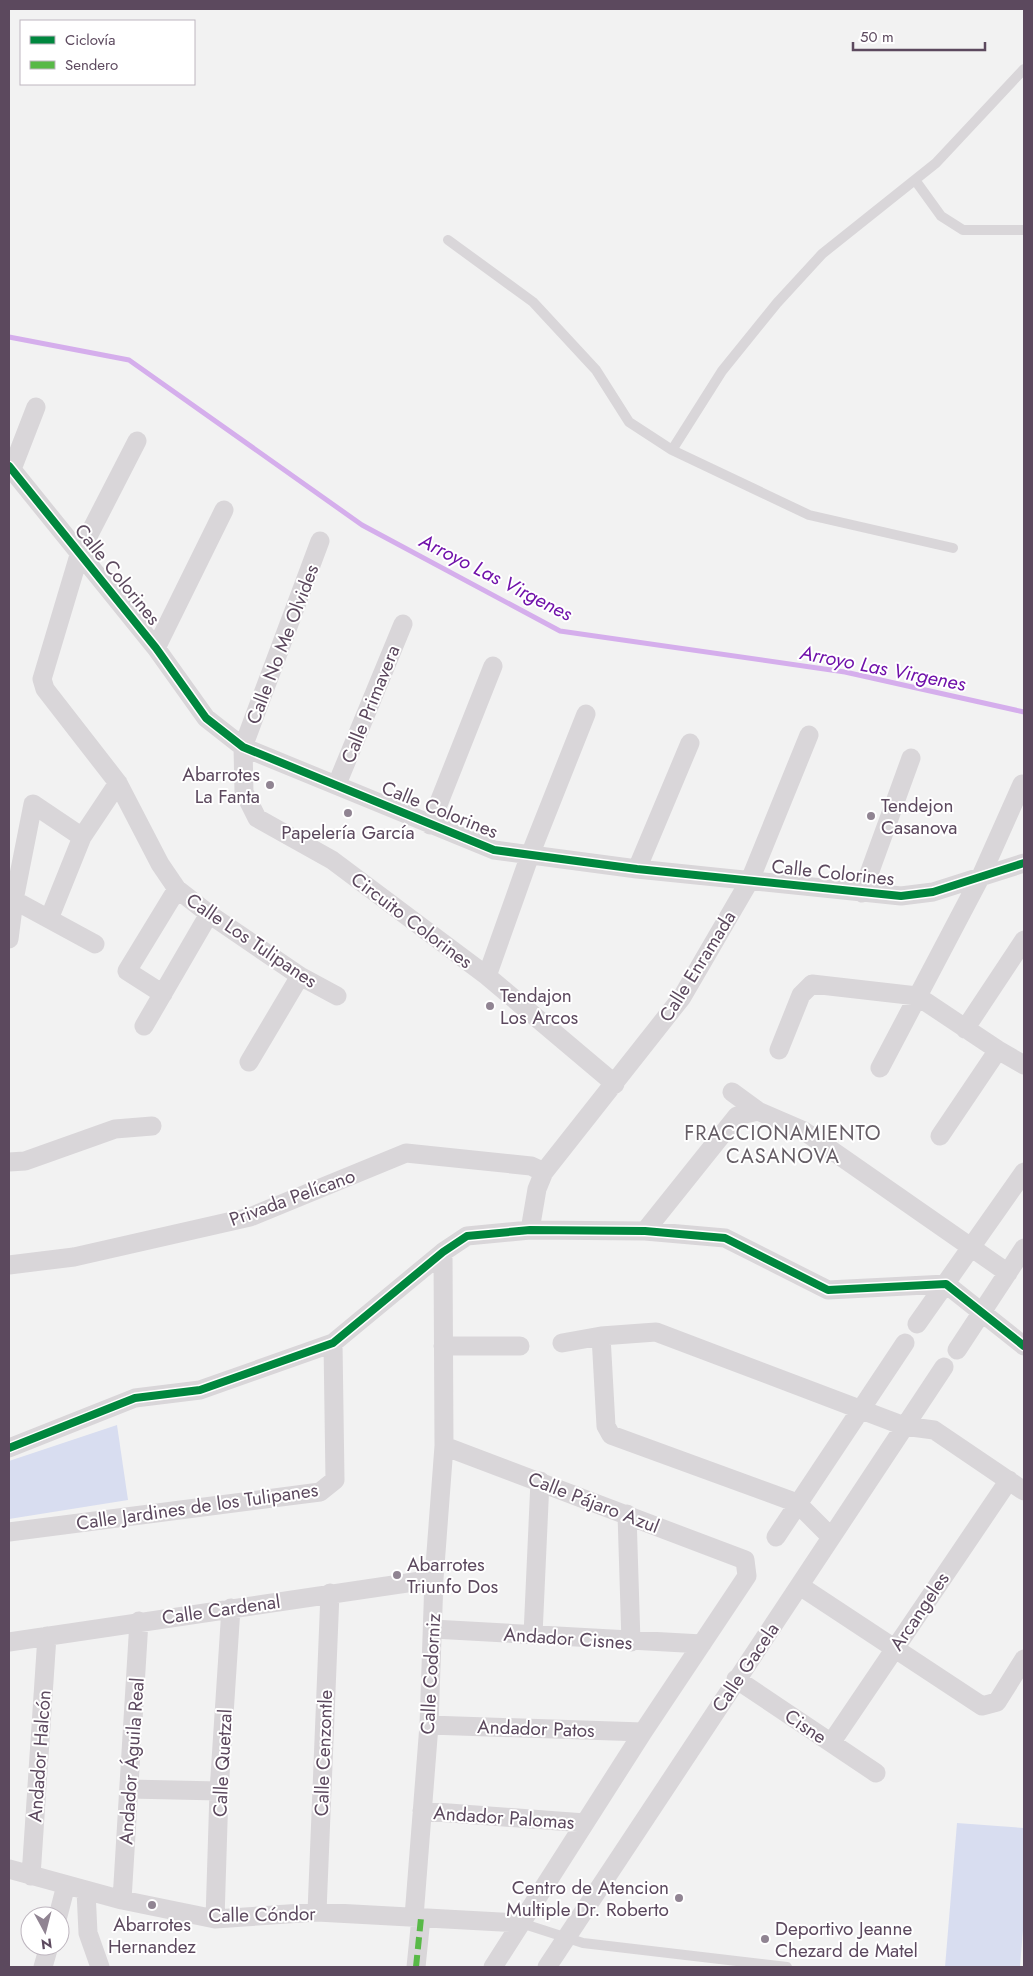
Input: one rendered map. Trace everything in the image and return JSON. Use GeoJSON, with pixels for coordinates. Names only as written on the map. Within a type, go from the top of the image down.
{"type":"FeatureCollection","features":[{"type":"Feature","properties":{"kind":"street"},"geometry":{"type":"LineString","coordinates":[[11,468],[36,407]]}},
{"type":"Feature","properties":{"kind":"street"},"geometry":{"type":"LineString","coordinates":[[80,552],[138,441]]}},
{"type":"Feature","properties":{"kind":"street","name":"Calle Colorines"},"geometry":{"type":"LineString","coordinates":[[11,468],[156,648],[206,718],[243,747],[494,850],[637,869],[902,896],[933,892],[1024,863]]}},
{"type":"Feature","properties":{"kind":"street"},"geometry":{"type":"LineString","coordinates":[[156,648],[224,510]]}},
{"type":"Feature","properties":{"kind":"street","name":"Calle No Me Olvides"},"geometry":{"type":"LineString","coordinates":[[243,747],[320,540]]}},
{"type":"Feature","properties":{"kind":"street","name":"Calle Los Tulipanes"},"geometry":{"type":"LineString","coordinates":[[80,552],[42,679],[44,688],[118,783],[160,864],[177,888],[209,914],[300,976],[337,996]]}},
{"type":"Feature","properties":{"kind":"street","name":"Calle Primavera"},"geometry":{"type":"LineString","coordinates":[[337,784],[403,624]]}},
{"type":"Feature","properties":{"kind":"street"},"geometry":{"type":"LineString","coordinates":[[430,825],[494,666]]}},
{"type":"Feature","properties":{"kind":"street"},"geometry":{"type":"LineString","coordinates":[[487,976],[530,855],[586,714]]}},
{"type":"Feature","properties":{"kind":"street","name":"Calle Enramada"},"geometry":{"type":"LineString","coordinates":[[530,1230],[536,1189],[544,1172],[682,997],[750,880],[809,735]]}},
{"type":"Feature","properties":{"kind":"street"},"geometry":{"type":"LineString","coordinates":[[637,869],[690,744]]}},
{"type":"Feature","properties":{"kind":"street","name":"Circuito Colorines"},"geometry":{"type":"LineString","coordinates":[[243,747],[244,792],[257,818],[332,860],[487,976],[614,1084]]}},
{"type":"Feature","properties":{"kind":"street"},"geometry":{"type":"LineString","coordinates":[[862,893],[912,758]]}},
{"type":"Feature","properties":{"kind":"street"},"geometry":{"type":"LineString","coordinates":[[49,919],[82,837],[118,783]]}},
{"type":"Feature","properties":{"kind":"street"},"geometry":{"type":"LineString","coordinates":[[880,1068],[916,996],[981,876],[1022,784]]}},
{"type":"Feature","properties":{"kind":"street"},"geometry":{"type":"LineString","coordinates":[[9,939],[14,900],[33,804],[82,837]]}},
{"type":"Feature","properties":{"kind":"street"},"geometry":{"type":"LineString","coordinates":[[163,994],[127,971],[177,888]]}},
{"type":"Feature","properties":{"kind":"street"},"geometry":{"type":"LineString","coordinates":[[14,900],[95,944]]}},
{"type":"Feature","properties":{"kind":"street"},"geometry":{"type":"LineString","coordinates":[[144,1026],[209,914]]}},
{"type":"Feature","properties":{"kind":"street"},"geometry":{"type":"LineString","coordinates":[[965,1029],[1024,940]]}},
{"type":"Feature","properties":{"kind":"street"},"geometry":{"type":"LineString","coordinates":[[250,1062],[300,976]]}},
{"type":"Feature","properties":{"kind":"street"},"geometry":{"type":"LineString","coordinates":[[780,1050],[801,995],[812,984],[916,996],[1024,1065]]}},
{"type":"Feature","properties":{"kind":"street"},"geometry":{"type":"LineString","coordinates":[[940,1136],[998,1050]]}},
{"type":"Feature","properties":{"kind":"street"},"geometry":{"type":"LineString","coordinates":[[732,1092],[758,1111],[804,1131],[1008,1273]]}},
{"type":"Feature","properties":{"kind":"street"},"geometry":{"type":"LineString","coordinates":[[645,1230],[737,1116],[758,1111]]}},
{"type":"Feature","properties":{"kind":"street"},"geometry":{"type":"LineString","coordinates":[[9,1162],[25,1161],[115,1130],[152,1126]]}},
{"type":"Feature","properties":{"kind":"street","name":"Privada Pelícano"},"geometry":{"type":"LineString","coordinates":[[9,1266],[74,1257],[250,1217],[406,1153],[531,1166],[544,1172]]}},
{"type":"Feature","properties":{"kind":"street"},"geometry":{"type":"LineString","coordinates":[[917,1324],[1024,1172]]}},
{"type":"Feature","properties":{"kind":"street"},"geometry":{"type":"LineString","coordinates":[[9,1448],[135,1398],[200,1390],[333,1343],[443,1252],[467,1236],[530,1230],[645,1230],[725,1238],[828,1290],[946,1284],[1024,1346]]}},
{"type":"Feature","properties":{"kind":"street"},"geometry":{"type":"LineString","coordinates":[[958,1350],[1024,1248]]}},
{"type":"Feature","properties":{"kind":"street","name":"Calle Codorniz"},"geometry":{"type":"LineString","coordinates":[[416,1967],[422,1811],[429,1725],[434,1579],[444,1446],[443,1252]]}},
{"type":"Feature","properties":{"kind":"street"},"geometry":{"type":"LineString","coordinates":[[562,1343],[600,1336],[656,1332],[904,1426],[934,1430],[1017,1485]]}},
{"type":"Feature","properties":{"kind":"street"},"geometry":{"type":"LineString","coordinates":[[600,1336],[606,1426],[611,1435],[797,1503],[831,1537]]}},
{"type":"Feature","properties":{"kind":"street","name":"Calle Jardines de los Tulipanes"},"geometry":{"type":"LineString","coordinates":[[9,1532],[320,1492],[335,1480],[333,1343]]}},
{"type":"Feature","properties":{"kind":"street"},"geometry":{"type":"LineString","coordinates":[[776,1538],[859,1409],[905,1343]]}},
{"type":"Feature","properties":{"kind":"street"},"geometry":{"type":"LineString","coordinates":[[443,1346],[520,1346]]}},
{"type":"Feature","properties":{"kind":"street","name":"Calle Gacela"},"geometry":{"type":"LineString","coordinates":[[547,1967],[564,1938],[944,1367]]}},
{"type":"Feature","properties":{"kind":"street","name":"Calle Pájaro Azul"},"geometry":{"type":"LineString","coordinates":[[444,1446],[745,1560],[747,1576],[702,1644]]}},
{"type":"Feature","properties":{"kind":"street"},"geometry":{"type":"LineString","coordinates":[[532,1635],[540,1481]]}},
{"type":"Feature","properties":{"kind":"street","name":"Arcangeles"},"geometry":{"type":"LineString","coordinates":[[831,1743],[894,1647],[1017,1485]]}},
{"type":"Feature","properties":{"kind":"street"},"geometry":{"type":"LineString","coordinates":[[627,1514],[631,1642]]}},
{"type":"Feature","properties":{"kind":"street","name":"Calle Cardenal"},"geometry":{"type":"LineString","coordinates":[[9,1642],[139,1621],[434,1579]]}},
{"type":"Feature","properties":{"kind":"street"},"geometry":{"type":"LineString","coordinates":[[800,1586],[982,1706],[997,1702],[1024,1659]]}},
{"type":"Feature","properties":{"kind":"street","name":"Calle Cenzontle"},"geometry":{"type":"LineString","coordinates":[[317,1912],[330,1594]]}},
{"type":"Feature","properties":{"kind":"street","name":"Calle Quetzal"},"geometry":{"type":"LineString","coordinates":[[215,1918],[230,1608]]}},
{"type":"Feature","properties":{"kind":"street","name":"Andador Águila Real"},"geometry":{"type":"LineString","coordinates":[[122,1900],[139,1621]]}},
{"type":"Feature","properties":{"kind":"street","name":"Andador Cisnes"},"geometry":{"type":"LineString","coordinates":[[433,1629],[631,1642],[702,1644]]}},
{"type":"Feature","properties":{"kind":"street","name":"Andador Halcón"},"geometry":{"type":"LineString","coordinates":[[31,1876],[47,1636]]}},
{"type":"Feature","properties":{"kind":"street"},"geometry":{"type":"LineString","coordinates":[[493,1967],[643,1732],[702,1644]]}},
{"type":"Feature","properties":{"kind":"street","name":"Cisne"},"geometry":{"type":"LineString","coordinates":[[736,1679],[876,1773]]}},
{"type":"Feature","properties":{"kind":"street","name":"Andador Patos"},"geometry":{"type":"LineString","coordinates":[[429,1725],[643,1732]]}},
{"type":"Feature","properties":{"kind":"street"},"geometry":{"type":"LineString","coordinates":[[129,1790],[220,1791]]}},
{"type":"Feature","properties":{"kind":"street","name":"Andador Palomas"},"geometry":{"type":"LineString","coordinates":[[422,1811],[585,1824]]}},
{"type":"Feature","properties":{"kind":"street","name":"Calle Cóndor"},"geometry":{"type":"LineString","coordinates":[[9,1869],[122,1900],[215,1918],[317,1912],[522,1923]]}},
{"type":"Feature","properties":{"kind":"street"},"geometry":{"type":"LineString","coordinates":[[61,1906],[66,1885]]}},
{"type":"Feature","properties":{"kind":"street"},"geometry":{"type":"LineString","coordinates":[[86,1891],[88,1934],[100,1967]]}},
{"type":"Feature","properties":{"kind":"lane"},"geometry":{"type":"LineString","coordinates":[[672,450],[722,371],[777,303],[822,254],[936,163],[1024,69]]}},
{"type":"Feature","properties":{"kind":"lane"},"geometry":{"type":"LineString","coordinates":[[915,180],[941,216],[963,230],[1024,230]]}},
{"type":"Feature","properties":{"kind":"lane"},"geometry":{"type":"LineString","coordinates":[[448,240],[533,302],[596,370],[629,422],[672,450],[809,515],[953,548]]}},
{"type":"Feature","properties":{"kind":"lane"},"geometry":{"type":"LineString","coordinates":[[522,1923],[583,1943],[787,1967]]}},
{"type":"Feature","properties":{"kind":"shaded area"},"geometry":{"type":"Polygon","coordinates":[[[117,1425],[128,1500],[9,1519],[9,1461],[117,1425]]]}},
{"type":"Feature","properties":{"kind":"shaded area"},"geometry":{"type":"Polygon","coordinates":[[[957,1823],[1024,1828],[1024,1917],[1020,1967],[945,1967],[957,1823]]]}},
{"type":"Feature","properties":{"kind":"waterway","name":"Arroyo Las Virgenes"},"geometry":{"type":"LineString","coordinates":[[9,337],[129,360],[362,525],[560,631],[845,672],[1024,712]]}},
{"type":"Feature","properties":{"kind":"marked path"},"geometry":{"type":"LineString","coordinates":[[416,1967],[421,1918]]}},
{"type":"Feature","properties":{"kind":"cycle path"},"geometry":{"type":"LineString","coordinates":[[9,466],[156,648],[206,718],[243,747],[494,850],[637,869],[901,896],[933,892],[1024,863]]}},
{"type":"Feature","properties":{"kind":"cycle path"},"geometry":{"type":"LineString","coordinates":[[9,1448],[135,1398],[200,1390],[333,1343],[443,1252],[467,1236],[530,1230],[645,1231],[725,1238],[828,1290],[946,1284],[1024,1346]]}},
{"type":"Feature","properties":{"kind":"place","name":"Abarrotes La Fanta"},"geometry":{"type":"Point","coordinates":[270,785]}},
{"type":"Feature","properties":{"kind":"place","name":"Papelería García"},"geometry":{"type":"Point","coordinates":[348,813]}},
{"type":"Feature","properties":{"kind":"place","name":"Tendejon Casanova"},"geometry":{"type":"Point","coordinates":[871,816]}},
{"type":"Feature","properties":{"kind":"place","name":"Tendajon Los Arcos"},"geometry":{"type":"Point","coordinates":[490,1006]}},
{"type":"Feature","properties":{"kind":"place","name":"Abarrotes Triunfo Dos"},"geometry":{"type":"Point","coordinates":[397,1575]}},
{"type":"Feature","properties":{"kind":"place","name":"Centro de Atencion Multiple Dr. Roberto"},"geometry":{"type":"Point","coordinates":[679,1898]}},
{"type":"Feature","properties":{"kind":"place","name":"Abarrotes Hernandez"},"geometry":{"type":"Point","coordinates":[152,1905]}},
{"type":"Feature","properties":{"kind":"place","name":"Deportivo Jeanne Chezard de Matel"},"geometry":{"type":"Point","coordinates":[765,1939]}},
{"type":"Feature","properties":{"kind":"district","name":"FRACCIONAMIENTO CASANOVA"},"geometry":{"type":"Point","coordinates":[783,1144]}}]}
